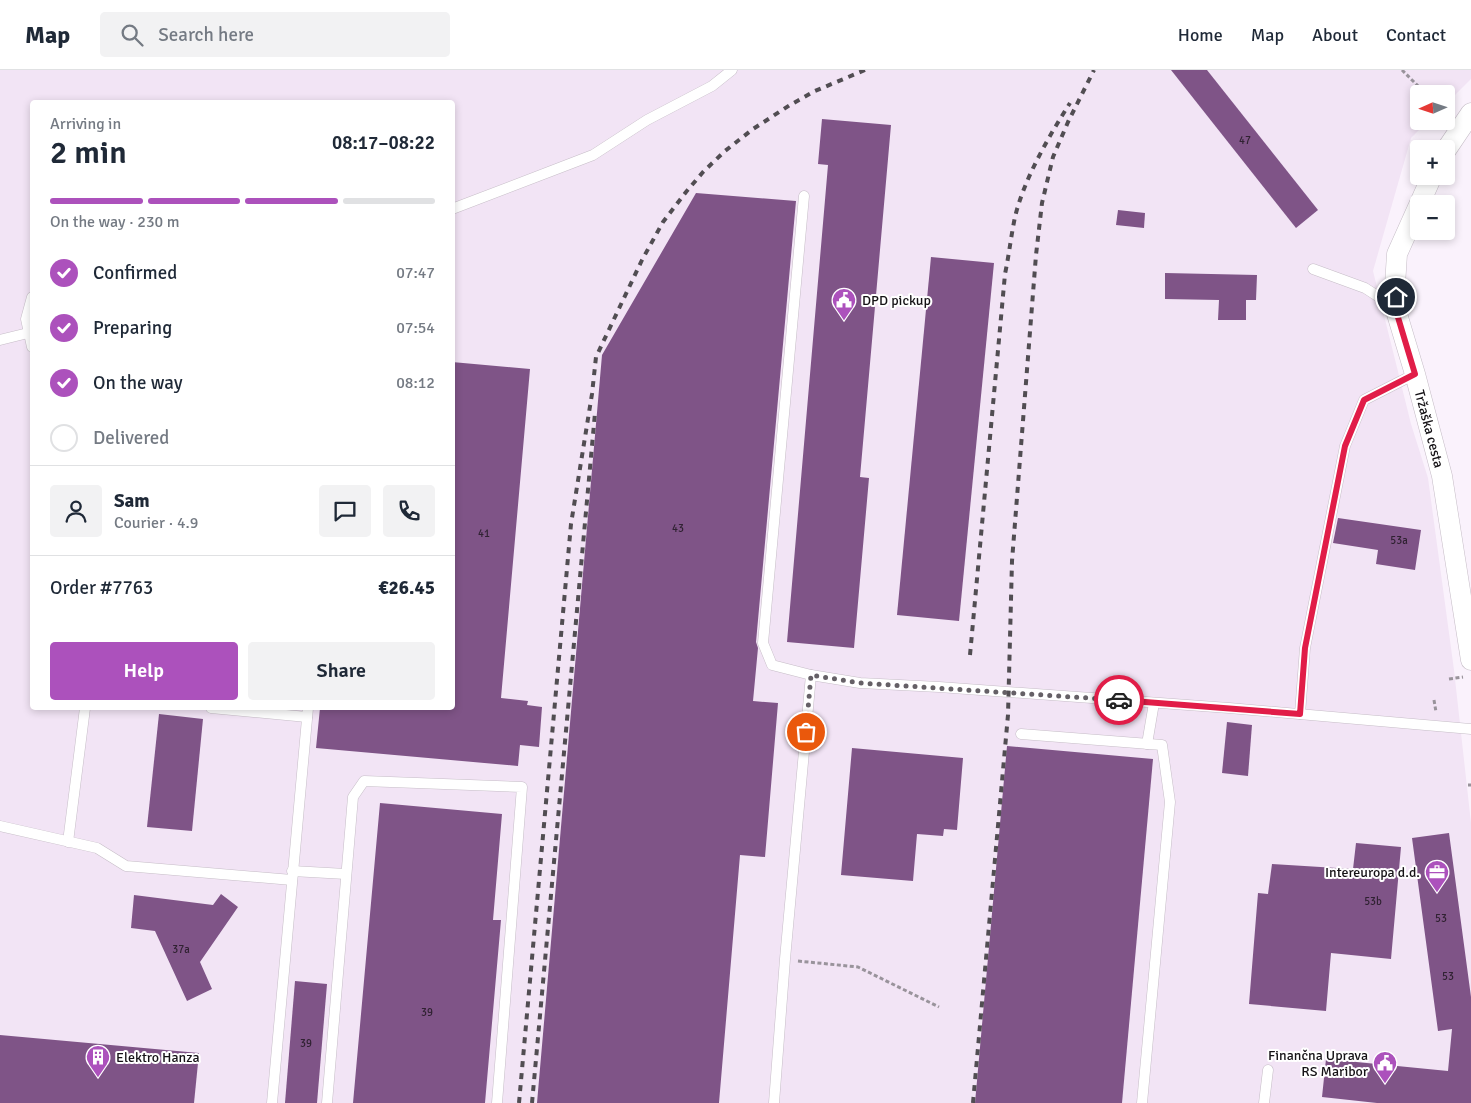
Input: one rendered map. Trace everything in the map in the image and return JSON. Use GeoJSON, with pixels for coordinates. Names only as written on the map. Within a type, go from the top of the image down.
{"type":"FeatureCollection","features":[{"type":"Feature","properties":{"kind":"street"},"geometry":{"type":"LineString","coordinates":[[1453,140],[1471,113]]}},
{"type":"Feature","properties":{"kind":"street","name":"Tržaška cesta"},"geometry":{"type":"LineString","coordinates":[[1428,185],[1397,254],[1395,285],[1397,309],[1442,476],[1471,660]]}},
{"type":"Feature","properties":{"kind":"lane"},"geometry":{"type":"LineString","coordinates":[[455,208],[593,155],[647,120],[712,86],[732,70]]}},
{"type":"Feature","properties":{"kind":"lane"},"geometry":{"type":"LineString","coordinates":[[804,196],[763,643],[772,665],[811,675],[860,683],[1154,703],[1471,729]]}},
{"type":"Feature","properties":{"kind":"lane"},"geometry":{"type":"LineString","coordinates":[[1313,269],[1365,288],[1397,309]]}},
{"type":"Feature","properties":{"kind":"lane"},"geometry":{"type":"LineString","coordinates":[[30,305],[26,320],[30,340]]}},
{"type":"Feature","properties":{"kind":"lane"},"geometry":{"type":"LineString","coordinates":[[0,340],[28,333]]}},
{"type":"Feature","properties":{"kind":"lane"},"geometry":{"type":"LineString","coordinates":[[1300,714],[1305,648],[1345,446],[1364,400],[1415,374]]}},
{"type":"Feature","properties":{"kind":"lane"},"geometry":{"type":"LineString","coordinates":[[774,1103],[811,675]]}},
{"type":"Feature","properties":{"kind":"lane"},"geometry":{"type":"LineString","coordinates":[[1147,744],[1154,703]]}},
{"type":"Feature","properties":{"kind":"lane"},"geometry":{"type":"LineString","coordinates":[[68,842],[85,710]]}},
{"type":"Feature","properties":{"kind":"lane"},"geometry":{"type":"LineString","coordinates":[[259,710],[307,712],[272,1103]]}},
{"type":"Feature","properties":{"kind":"lane"},"geometry":{"type":"LineString","coordinates":[[1021,734],[1162,745],[1170,802],[1142,1103]]}},
{"type":"Feature","properties":{"kind":"lane"},"geometry":{"type":"LineString","coordinates":[[327,1103],[353,798],[364,781],[522,787],[497,1103]]}},
{"type":"Feature","properties":{"kind":"lane"},"geometry":{"type":"LineString","coordinates":[[0,826],[97,848],[126,866],[292,876],[346,874]]}},
{"type":"Feature","properties":{"kind":"lane"},"geometry":{"type":"LineString","coordinates":[[1264,1103],[1268,1070]]}},
{"type":"Feature","properties":{"kind":"path"},"geometry":{"type":"LineString","coordinates":[[1402,70],[1417,85]]}},
{"type":"Feature","properties":{"kind":"path"},"geometry":{"type":"LineString","coordinates":[[785,959],[858,967],[939,1007]]}},
{"type":"Feature","properties":{"kind":"shaded area"},"geometry":{"type":"Polygon","coordinates":[[[0,70],[1471,70],[1471,79],[1455,95],[1455,85],[1410,85],[1410,130],[1419,130],[1410,140],[1373,271],[1411,424],[1428,478],[1454,670],[1471,823],[1471,1103],[0,1103],[0,70]]]}},
{"type":"Feature","properties":{"kind":"building"},"geometry":{"type":"Polygon","coordinates":[[[1171,70],[1207,70],[1318,210],[1296,228],[1171,70]]]}},
{"type":"Feature","properties":{"kind":"building","name":"DPD pickup"},"geometry":{"type":"Polygon","coordinates":[[[822,119],[891,125],[860,477],[869,478],[854,648],[787,642],[828,165],[818,164],[822,119]]]}},
{"type":"Feature","properties":{"kind":"building"},"geometry":{"type":"Polygon","coordinates":[[[696,193],[796,201],[756,642],[758,648],[753,701],[778,703],[765,857],[740,855],[719,1103],[537,1103],[602,355],[696,193]]]}},
{"type":"Feature","properties":{"kind":"building"},"geometry":{"type":"Polygon","coordinates":[[[1118,210],[1145,213],[1144,228],[1116,225],[1118,210]]]}},
{"type":"Feature","properties":{"kind":"building"},"geometry":{"type":"Polygon","coordinates":[[[931,257],[994,263],[959,621],[897,615],[931,257]]]}},
{"type":"Feature","properties":{"kind":"building"},"geometry":{"type":"Polygon","coordinates":[[[1165,273],[1257,275],[1256,300],[1246,300],[1246,320],[1218,320],[1219,300],[1165,299],[1165,273]]]}},
{"type":"Feature","properties":{"kind":"building"},"geometry":{"type":"Polygon","coordinates":[[[455,362],[530,369],[501,698],[528,701],[527,705],[542,707],[539,747],[520,745],[518,766],[316,748],[320,710],[455,710],[455,362]]]}},
{"type":"Feature","properties":{"kind":"building"},"geometry":{"type":"Polygon","coordinates":[[[1338,518],[1421,530],[1415,570],[1376,564],[1378,550],[1333,543],[1338,518]]]}},
{"type":"Feature","properties":{"kind":"building"},"geometry":{"type":"Polygon","coordinates":[[[159,714],[203,719],[192,831],[147,827],[159,714]]]}},
{"type":"Feature","properties":{"kind":"building"},"geometry":{"type":"Polygon","coordinates":[[[1227,722],[1252,725],[1248,776],[1222,773],[1227,722]]]}},
{"type":"Feature","properties":{"kind":"building"},"geometry":{"type":"Polygon","coordinates":[[[1007,746],[1153,759],[1122,1103],[975,1103],[1007,746]]]}},
{"type":"Feature","properties":{"kind":"building"},"geometry":{"type":"Polygon","coordinates":[[[852,748],[963,758],[957,830],[944,829],[943,836],[917,834],[913,881],[841,875],[852,748]]]}},
{"type":"Feature","properties":{"kind":"building"},"geometry":{"type":"Polygon","coordinates":[[[380,803],[502,814],[493,920],[501,920],[485,1103],[353,1103],[380,803]]]}},
{"type":"Feature","properties":{"kind":"building"},"geometry":{"type":"Polygon","coordinates":[[[1449,833],[1471,997],[1471,1103],[1377,1103],[1322,1097],[1326,1059],[1448,1071],[1452,1029],[1438,1031],[1412,838],[1449,833]]]}},
{"type":"Feature","properties":{"kind":"building"},"geometry":{"type":"Polygon","coordinates":[[[1356,843],[1401,847],[1391,959],[1331,953],[1326,1011],[1249,1004],[1258,893],[1268,894],[1272,864],[1353,869],[1356,843]]]}},
{"type":"Feature","properties":{"kind":"building"},"geometry":{"type":"Polygon","coordinates":[[[221,894],[238,907],[200,962],[212,989],[187,1001],[155,931],[131,928],[134,895],[213,905],[221,894]]]}},
{"type":"Feature","properties":{"kind":"building"},"geometry":{"type":"Polygon","coordinates":[[[295,981],[327,984],[317,1103],[285,1103],[295,981]]]}},
{"type":"Feature","properties":{"kind":"building","name":"Elektro Hanza"},"geometry":{"type":"Polygon","coordinates":[[[0,1035],[199,1053],[194,1103],[0,1103],[0,1035]]]}},
{"type":"Feature","properties":{"kind":"railway"},"geometry":{"type":"LineString","coordinates":[[519,1103],[571,524],[592,394],[596,357],[642,260],[663,222],[703,172],[725,151],[753,129],[790,105],[815,91],[865,70]]}},
{"type":"Feature","properties":{"kind":"railway"},"geometry":{"type":"LineString","coordinates":[[973,1103],[1008,715],[1012,561],[1036,255],[1042,203],[1053,157],[1094,70]]}},
{"type":"Feature","properties":{"kind":"railway"},"geometry":{"type":"LineString","coordinates":[[970,655],[1005,274],[1015,217],[1031,173],[1070,103]]}},
{"type":"Feature","properties":{"kind":"railway"},"geometry":{"type":"LineString","coordinates":[[532,1103],[595,413]]}},
{"type":"Feature","properties":{"kind":"way so far"},"geometry":{"type":"LineString","coordinates":[[806,732],[811,675],[860,683],[1119,700]]}},
{"type":"Feature","properties":{"kind":"place","name":"DPD pickup"},"geometry":{"type":"Point","coordinates":[844,321]}},
{"type":"Feature","properties":{"kind":"place","name":"Intereuropa d.d."},"geometry":{"type":"Point","coordinates":[1437,893]}},
{"type":"Feature","properties":{"kind":"place","name":"Elektro Hanza"},"geometry":{"type":"Point","coordinates":[98,1078]}},
{"type":"Feature","properties":{"kind":"place","name":"Finančna Uprava RS Maribor"},"geometry":{"type":"Point","coordinates":[1385,1084]}},
{"type":"Feature","properties":{"kind":"route"},"geometry":{"type":"LineString","coordinates":[[1119,700],[1300,714],[1305,648],[1345,446],[1364,400],[1415,374],[1397,314],[1396,297]]}}]}
